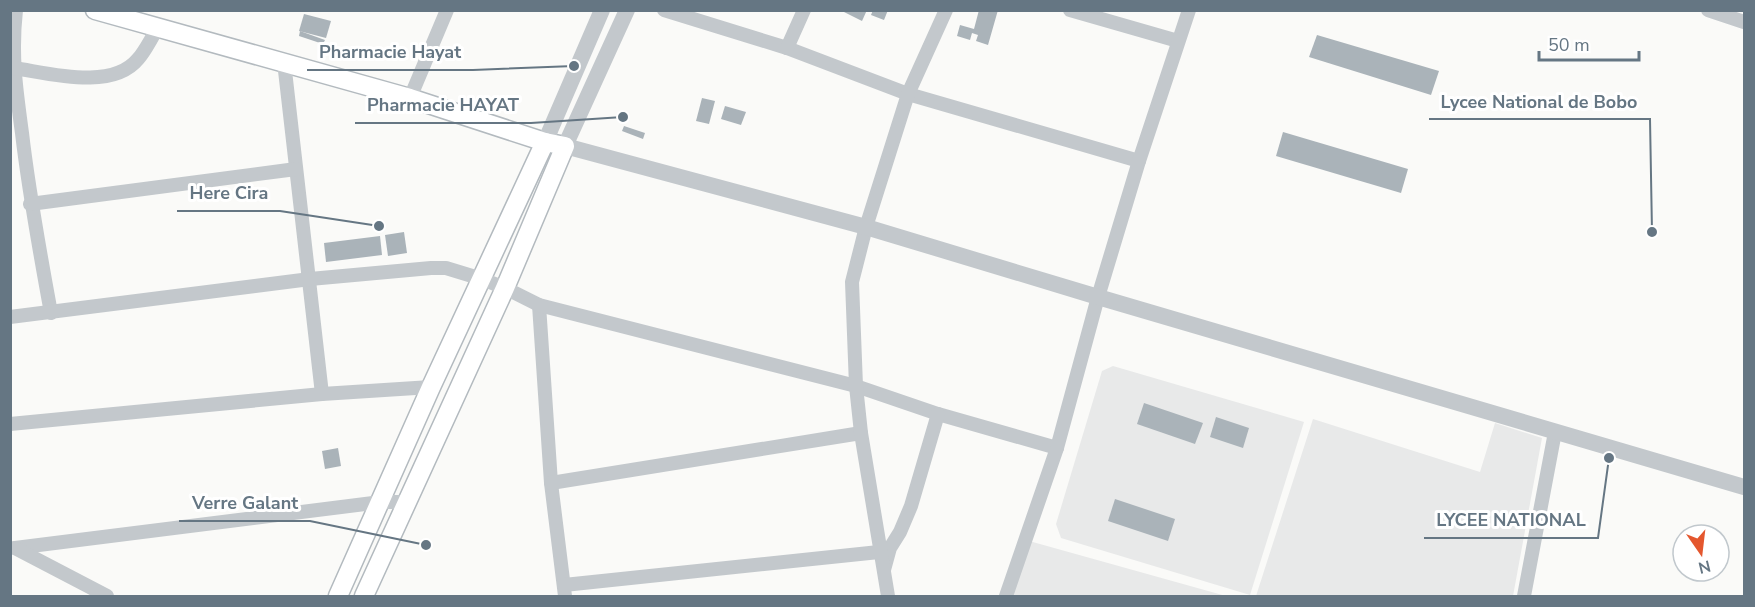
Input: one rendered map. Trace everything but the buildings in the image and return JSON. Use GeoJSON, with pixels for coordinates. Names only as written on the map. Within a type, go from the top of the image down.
{"type":"FeatureCollection","features":[{"type":"Feature","properties":{"kind":"main road"},"geometry":{"type":"LineString","coordinates":[[95,10],[410,98],[545,142],[566,146],[505,288],[364,597]]}},
{"type":"Feature","properties":{"kind":"main road"},"geometry":{"type":"LineString","coordinates":[[338,597],[431,387],[545,142]]}},
{"type":"Feature","properties":{"kind":"street"},"geometry":{"type":"LineString","coordinates":[[16,10],[12,41],[14,68],[30,204],[51,313]]}},
{"type":"Feature","properties":{"kind":"street"},"geometry":{"type":"LineString","coordinates":[[410,98],[447,10]]}},
{"type":"Feature","properties":{"kind":"street"},"geometry":{"type":"LineString","coordinates":[[545,142],[602,10]]}},
{"type":"Feature","properties":{"kind":"street"},"geometry":{"type":"LineString","coordinates":[[627,10],[566,146],[866,227],[1744,488]]}},
{"type":"Feature","properties":{"kind":"street"},"geometry":{"type":"LineString","coordinates":[[664,10],[787,48],[908,94],[1139,161]]}},
{"type":"Feature","properties":{"kind":"street"},"geometry":{"type":"LineString","coordinates":[[787,48],[804,10]]}},
{"type":"Feature","properties":{"kind":"street"},"geometry":{"type":"LineString","coordinates":[[888,597],[861,433],[856,387],[852,282],[866,227],[908,94],[946,10]]}},
{"type":"Feature","properties":{"kind":"street"},"geometry":{"type":"LineString","coordinates":[[1070,10],[1178,41]]}},
{"type":"Feature","properties":{"kind":"street"},"geometry":{"type":"LineString","coordinates":[[1006,597],[1057,448],[1098,297],[1139,161],[1189,10]]}},
{"type":"Feature","properties":{"kind":"street"},"geometry":{"type":"LineString","coordinates":[[1708,10],[1726,13],[1744,22]]}},
{"type":"Feature","properties":{"kind":"street"},"geometry":{"type":"LineString","coordinates":[[14,68],[77,77],[104,77],[122,72],[137,60],[158,28]]}},
{"type":"Feature","properties":{"kind":"street"},"geometry":{"type":"LineString","coordinates":[[284,62],[322,394]]}},
{"type":"Feature","properties":{"kind":"street"},"geometry":{"type":"LineString","coordinates":[[30,204],[296,169]]}},
{"type":"Feature","properties":{"kind":"street"},"geometry":{"type":"LineString","coordinates":[[10,317],[310,279],[446,268],[505,288],[539,305],[856,387],[938,414],[1057,448]]}},
{"type":"Feature","properties":{"kind":"street"},"geometry":{"type":"LineString","coordinates":[[539,305],[550,483],[564,591],[879,552]]}},
{"type":"Feature","properties":{"kind":"street"},"geometry":{"type":"LineString","coordinates":[[10,424],[322,394],[431,387]]}},
{"type":"Feature","properties":{"kind":"street"},"geometry":{"type":"LineString","coordinates":[[884,571],[890,548],[911,506],[938,414]]}},
{"type":"Feature","properties":{"kind":"street"},"geometry":{"type":"LineString","coordinates":[[1524,597],[1555,432]]}},
{"type":"Feature","properties":{"kind":"street"},"geometry":{"type":"LineString","coordinates":[[550,483],[861,433]]}},
{"type":"Feature","properties":{"kind":"street"},"geometry":{"type":"LineString","coordinates":[[13,547],[381,502],[408,502]]}},
{"type":"Feature","properties":{"kind":"street"},"geometry":{"type":"LineString","coordinates":[[13,547],[107,597]]}},
{"type":"Feature","properties":{"kind":"shaded area"},"geometry":{"type":"Polygon","coordinates":[[[1113,366],[1304,422],[1250,595],[1061,538],[1056,524],[1102,371],[1113,366]]]}},
{"type":"Feature","properties":{"kind":"shaded area"},"geometry":{"type":"Polygon","coordinates":[[[1313,419],[1480,472],[1495,423],[1542,438],[1513,596],[1256,596],[1313,419]]]}},
{"type":"Feature","properties":{"kind":"shaded area"},"geometry":{"type":"Polygon","coordinates":[[[1022,539],[1226,596],[1004,596],[1022,539]]]}},
{"type":"Feature","properties":{"kind":"place","name":"Pharmacie Hayat"},"geometry":{"type":"Point","coordinates":[574,66]}},
{"type":"Feature","properties":{"kind":"place","name":"Pharmacie HAYAT"},"geometry":{"type":"Point","coordinates":[623,117]}},
{"type":"Feature","properties":{"kind":"place","name":"Here Cira"},"geometry":{"type":"Point","coordinates":[379,226]}},
{"type":"Feature","properties":{"kind":"place","name":"Lycee National de Bobo"},"geometry":{"type":"Point","coordinates":[1652,232]}},
{"type":"Feature","properties":{"kind":"place","name":"LYCEE NATIONAL"},"geometry":{"type":"Point","coordinates":[1609,458]}},
{"type":"Feature","properties":{"kind":"place","name":"Verre Galant"},"geometry":{"type":"Point","coordinates":[426,545]}}]}
